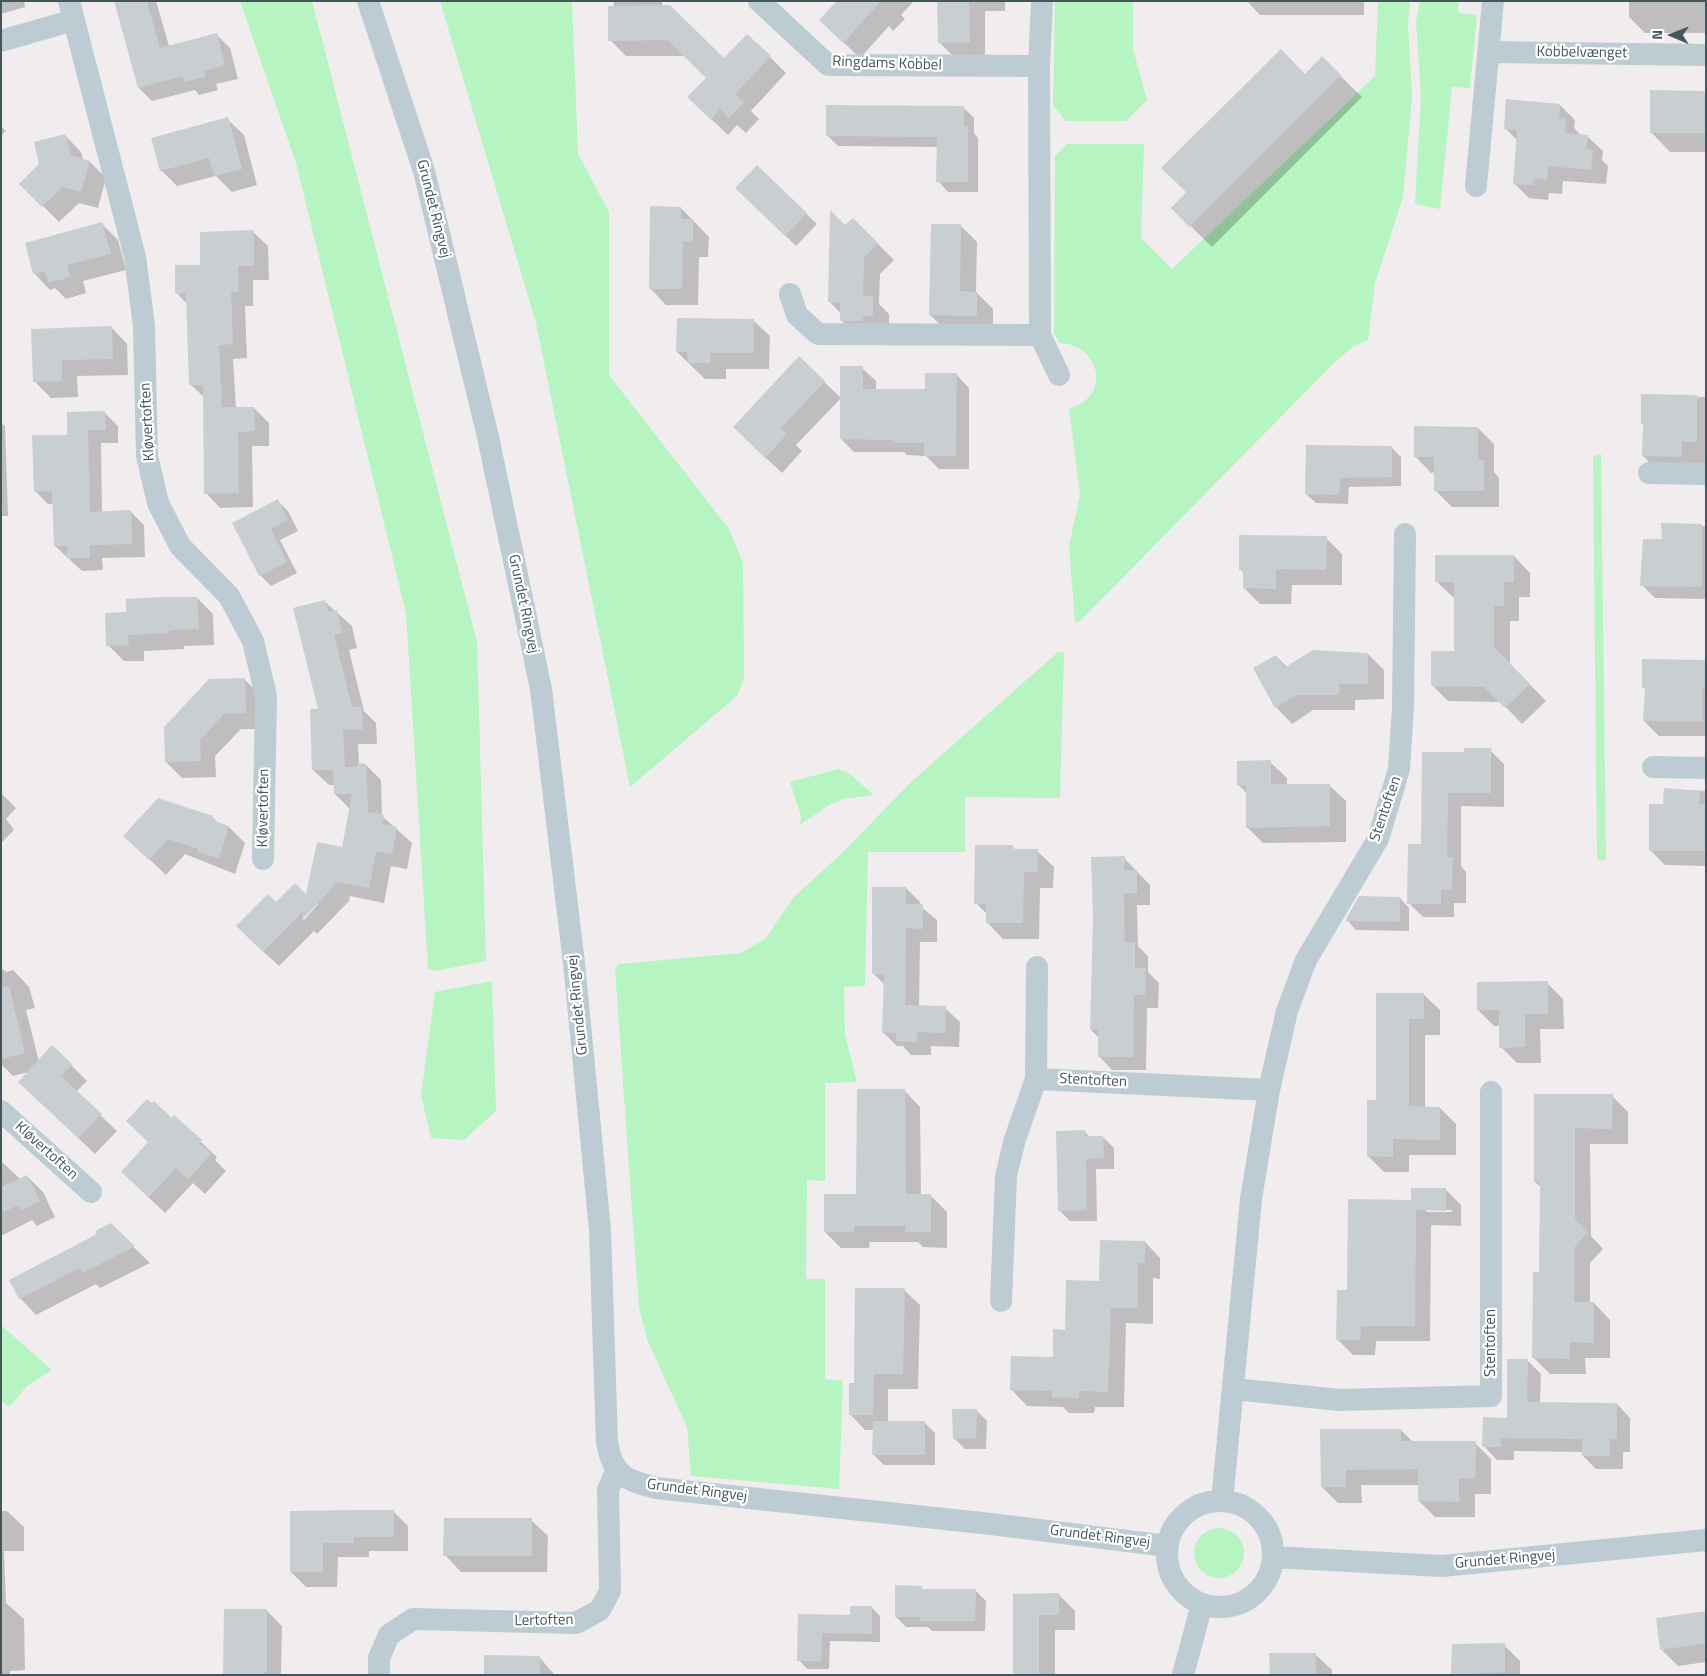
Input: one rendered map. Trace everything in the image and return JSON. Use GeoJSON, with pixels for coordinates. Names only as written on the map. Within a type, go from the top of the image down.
{"type":"FeatureCollection","features":[{"type":"Feature","properties":{"kind":"street","name":"Grundet Ringvej"},"geometry":{"type":"LineString","coordinates":[[368,1],[424,171],[488,437],[542,689],[574,963],[600,1230],[609,1458],[616,1471],[632,1482],[656,1488],[972,1522],[1167,1546]]}},
{"type":"Feature","properties":{"kind":"street","name":"Ringdams Kobbel"},"geometry":{"type":"LineString","coordinates":[[759,1],[828,66],[1039,66]]}},
{"type":"Feature","properties":{"kind":"street"},"geometry":{"type":"LineString","coordinates":[[1042,1],[1039,66],[1040,335],[1059,375]]}},
{"type":"Feature","properties":{"kind":"street"},"geometry":{"type":"LineString","coordinates":[[1476,186],[1493,1]]}},
{"type":"Feature","properties":{"kind":"street","name":"Kløvertoften"},"geometry":{"type":"LineString","coordinates":[[1,41],[71,11],[135,257],[144,326],[147,456],[158,503],[180,546],[229,596],[253,641],[266,696],[263,859]]}},
{"type":"Feature","properties":{"kind":"street","name":"Kobbelvænget"},"geometry":{"type":"LineString","coordinates":[[1489,52],[1706,54]]}},
{"type":"Feature","properties":{"kind":"street"},"geometry":{"type":"LineString","coordinates":[[790,294],[796,314],[818,334],[1040,335]]}},
{"type":"Feature","properties":{"kind":"street"},"geometry":{"type":"LineString","coordinates":[[1649,473],[1706,474]]}},
{"type":"Feature","properties":{"kind":"street","name":"Stentoften"},"geometry":{"type":"LineString","coordinates":[[1222,1501],[1252,1198],[1269,1090],[1287,1011],[1306,960],[1378,839],[1399,769],[1403,707],[1405,534]]}},
{"type":"Feature","properties":{"kind":"street"},"geometry":{"type":"LineString","coordinates":[[1653,767],[1706,768]]}},
{"type":"Feature","properties":{"kind":"street"},"geometry":{"type":"LineString","coordinates":[[1001,1302],[1006,1176],[1015,1139],[1036,1079],[1037,967]]}},
{"type":"Feature","properties":{"kind":"street","name":"Stentoften"},"geometry":{"type":"LineString","coordinates":[[1036,1079],[1269,1090]]}},
{"type":"Feature","properties":{"kind":"street","name":"Stentoften"},"geometry":{"type":"LineString","coordinates":[[1234,1389],[1339,1400],[1491,1396],[1491,1092]]}},
{"type":"Feature","properties":{"kind":"street","name":"Kløvertoften"},"geometry":{"type":"LineString","coordinates":[[1,1111],[91,1192]]}},
{"type":"Feature","properties":{"kind":"street","name":"Lertoften"},"geometry":{"type":"LineString","coordinates":[[379,1675],[379,1658],[389,1635],[413,1619],[576,1623],[600,1610],[610,1591],[608,1490],[616,1471]]}},
{"type":"Feature","properties":{"kind":"street"},"geometry":{"type":"LineString","coordinates":[[1222,1501],[1238,1504],[1250,1510],[1263,1522],[1272,1543],[1273,1557],[1266,1581],[1248,1600],[1228,1607],[1202,1604],[1185,1594],[1172,1578],[1167,1565],[1167,1546],[1176,1524],[1186,1513],[1204,1503],[1222,1501]]}},
{"type":"Feature","properties":{"kind":"street","name":"Grundet Ringvej"},"geometry":{"type":"LineString","coordinates":[[1273,1557],[1442,1566],[1706,1540]]}},
{"type":"Feature","properties":{"kind":"street"},"geometry":{"type":"LineString","coordinates":[[1183,1675],[1202,1604]]}},
{"type":"Feature","properties":{"kind":"green space"},"geometry":{"type":"Polygon","coordinates":[[[240,1],[312,1],[477,642],[486,961],[435,971],[428,969],[406,613],[296,163],[240,1]]]}},
{"type":"Feature","properties":{"kind":"green space"},"geometry":{"type":"Polygon","coordinates":[[[440,1],[572,1],[578,154],[609,212],[609,375],[729,529],[743,563],[744,679],[737,696],[630,787],[536,323],[440,1]]]}},
{"type":"Feature","properties":{"kind":"green space"},"geometry":{"type":"Polygon","coordinates":[[[1055,1],[1133,1],[1133,49],[1147,100],[1126,121],[1066,121],[1053,106],[1055,1]]]}},
{"type":"Feature","properties":{"kind":"green space"},"geometry":{"type":"Polygon","coordinates":[[[1378,1],[1410,1],[1408,24],[1412,97],[1403,197],[1375,283],[1368,340],[1353,347],[1336,361],[1080,621],[1075,622],[1069,546],[1080,495],[1069,408],[1082,403],[1091,394],[1096,384],[1096,373],[1092,362],[1085,353],[1074,346],[1060,343],[1054,334],[1055,156],[1067,144],[1144,144],[1141,238],[1172,269],[1375,76],[1378,1]]]}},
{"type":"Feature","properties":{"kind":"green space"},"geometry":{"type":"Polygon","coordinates":[[[1420,1],[1459,1],[1458,13],[1477,15],[1470,88],[1452,87],[1440,209],[1415,204],[1421,95],[1416,22],[1420,1]]]}},
{"type":"Feature","properties":{"kind":"green space"},"geometry":{"type":"Polygon","coordinates":[[[1601,454],[1606,860],[1597,860],[1593,456],[1601,454]]]}},
{"type":"Feature","properties":{"kind":"green space"},"geometry":{"type":"Polygon","coordinates":[[[1058,652],[1064,652],[1060,798],[965,797],[965,852],[868,852],[865,986],[844,987],[845,1034],[857,1082],[825,1083],[825,1181],[807,1180],[806,1279],[825,1279],[825,1379],[843,1381],[839,1489],[691,1476],[687,1427],[648,1342],[639,1308],[615,969],[619,964],[741,953],[765,939],[793,898],[844,851],[910,783],[1058,652]]]}},
{"type":"Feature","properties":{"kind":"green space"},"geometry":{"type":"Polygon","coordinates":[[[838,769],[850,774],[874,795],[842,799],[826,807],[800,825],[801,816],[790,782],[838,769]]]}},
{"type":"Feature","properties":{"kind":"green space"},"geometry":{"type":"Polygon","coordinates":[[[492,981],[496,1111],[464,1140],[431,1138],[421,1095],[435,992],[492,981]]]}},
{"type":"Feature","properties":{"kind":"green space"},"geometry":{"type":"Polygon","coordinates":[[[1,1325],[52,1370],[27,1386],[9,1407],[1,1400],[1,1325]]]}},
{"type":"Feature","properties":{"kind":"green space"},"geometry":{"type":"Polygon","coordinates":[[[1224,1528],[1237,1535],[1243,1543],[1243,1563],[1237,1571],[1229,1577],[1214,1578],[1201,1571],[1195,1563],[1194,1548],[1201,1535],[1209,1529],[1224,1528]]]}},
{"type":"Feature","properties":{"kind":"building"},"geometry":{"type":"Polygon","coordinates":[[[114,1],[147,1],[160,48],[217,33],[225,65],[204,71],[205,77],[184,82],[183,76],[138,88],[114,1]]]}},
{"type":"Feature","properties":{"kind":"building"},"geometry":{"type":"Polygon","coordinates":[[[837,1],[881,1],[843,43],[819,20],[837,1]]]}},
{"type":"Feature","properties":{"kind":"building"},"geometry":{"type":"Polygon","coordinates":[[[937,1],[969,1],[970,42],[938,43],[937,1]]]}},
{"type":"Feature","properties":{"kind":"building"},"geometry":{"type":"Polygon","coordinates":[[[670,5],[724,58],[747,34],[771,56],[735,94],[744,102],[729,118],[720,109],[711,120],[687,97],[706,78],[668,40],[608,41],[608,6],[670,5]]]}},
{"type":"Feature","properties":{"kind":"building"},"geometry":{"type":"Polygon","coordinates":[[[1281,49],[1305,74],[1322,56],[1341,75],[1189,227],[1171,208],[1186,192],[1161,168],[1281,49]]]}},
{"type":"Feature","properties":{"kind":"building"},"geometry":{"type":"Polygon","coordinates":[[[1650,90],[1706,91],[1706,133],[1650,133],[1650,90]]]}},
{"type":"Feature","properties":{"kind":"building"},"geometry":{"type":"Polygon","coordinates":[[[1506,99],[1560,104],[1559,118],[1566,119],[1565,133],[1588,135],[1586,149],[1593,149],[1591,170],[1548,166],[1547,180],[1534,178],[1533,185],[1513,184],[1517,130],[1504,129],[1506,99]]]}},
{"type":"Feature","properties":{"kind":"building"},"geometry":{"type":"Polygon","coordinates":[[[826,105],[964,106],[964,126],[968,126],[968,182],[936,182],[937,137],[826,136],[826,105]]]}},
{"type":"Feature","properties":{"kind":"building"},"geometry":{"type":"Polygon","coordinates":[[[228,117],[242,169],[214,176],[209,158],[160,171],[151,138],[228,117]]]}},
{"type":"Feature","properties":{"kind":"building"},"geometry":{"type":"Polygon","coordinates":[[[65,134],[71,155],[90,161],[81,192],[62,187],[42,207],[19,184],[39,164],[34,142],[65,134]]]}},
{"type":"Feature","properties":{"kind":"building"},"geometry":{"type":"Polygon","coordinates":[[[757,165],[807,213],[785,236],[735,188],[757,165]]]}},
{"type":"Feature","properties":{"kind":"building"},"geometry":{"type":"Polygon","coordinates":[[[650,206],[681,207],[681,219],[693,219],[693,242],[683,241],[682,289],[649,289],[650,206]]]}},
{"type":"Feature","properties":{"kind":"building"},"geometry":{"type":"Polygon","coordinates":[[[830,210],[845,225],[853,218],[878,243],[864,258],[863,296],[873,296],[873,316],[863,316],[863,321],[840,321],[840,303],[828,302],[830,210]]]}},
{"type":"Feature","properties":{"kind":"building"},"geometry":{"type":"Polygon","coordinates":[[[102,222],[111,254],[67,265],[71,277],[48,283],[45,271],[33,274],[25,243],[102,222]]]}},
{"type":"Feature","properties":{"kind":"building"},"geometry":{"type":"Polygon","coordinates":[[[931,224],[961,224],[960,291],[977,292],[977,316],[929,315],[931,224]]]}},
{"type":"Feature","properties":{"kind":"building"},"geometry":{"type":"Polygon","coordinates":[[[254,230],[254,266],[238,266],[239,292],[231,292],[233,344],[219,345],[222,407],[254,407],[255,431],[238,432],[239,493],[204,494],[203,385],[189,385],[186,293],[175,294],[175,265],[200,265],[200,232],[254,230]]]}},
{"type":"Feature","properties":{"kind":"building"},"geometry":{"type":"Polygon","coordinates":[[[677,318],[754,319],[754,353],[710,353],[710,363],[688,363],[687,352],[676,352],[677,318]]]}},
{"type":"Feature","properties":{"kind":"building"},"geometry":{"type":"Polygon","coordinates":[[[112,326],[113,359],[62,360],[62,381],[33,382],[31,329],[112,326]]]}},
{"type":"Feature","properties":{"kind":"building"},"geometry":{"type":"Polygon","coordinates":[[[799,356],[825,381],[781,428],[787,434],[765,458],[733,427],[799,356]]]}},
{"type":"Feature","properties":{"kind":"building"},"geometry":{"type":"Polygon","coordinates":[[[840,366],[863,366],[863,389],[925,389],[925,373],[957,373],[956,456],[924,456],[924,443],[892,443],[893,440],[840,439],[840,366]]]}},
{"type":"Feature","properties":{"kind":"building"},"geometry":{"type":"Polygon","coordinates":[[[1641,394],[1697,395],[1697,442],[1682,442],[1682,457],[1642,456],[1643,424],[1641,424],[1641,394]]]}},
{"type":"Feature","properties":{"kind":"building"},"geometry":{"type":"Polygon","coordinates":[[[105,411],[106,430],[88,430],[90,512],[131,510],[132,544],[90,545],[90,558],[67,558],[67,546],[54,546],[52,491],[34,492],[32,435],[67,435],[67,412],[105,411]]]}},
{"type":"Feature","properties":{"kind":"building"},"geometry":{"type":"Polygon","coordinates":[[[1414,426],[1478,427],[1478,460],[1484,460],[1484,491],[1434,491],[1434,457],[1414,457],[1414,426]]]}},
{"type":"Feature","properties":{"kind":"building"},"geometry":{"type":"Polygon","coordinates":[[[1306,445],[1392,446],[1392,477],[1340,478],[1339,495],[1305,494],[1306,445]]]}},
{"type":"Feature","properties":{"kind":"building"},"geometry":{"type":"Polygon","coordinates":[[[278,499],[288,520],[271,529],[287,562],[259,576],[232,523],[278,499]]]}},
{"type":"Feature","properties":{"kind":"building"},"geometry":{"type":"Polygon","coordinates":[[[1661,523],[1702,524],[1702,587],[1640,586],[1643,539],[1662,539],[1661,523]]]}},
{"type":"Feature","properties":{"kind":"building"},"geometry":{"type":"Polygon","coordinates":[[[1239,535],[1327,536],[1326,570],[1276,569],[1276,589],[1243,588],[1243,570],[1239,570],[1239,535]]]}},
{"type":"Feature","properties":{"kind":"building"},"geometry":{"type":"Polygon","coordinates":[[[1435,555],[1514,555],[1514,582],[1504,582],[1504,606],[1494,606],[1494,647],[1530,684],[1505,708],[1484,687],[1431,686],[1431,651],[1454,651],[1454,582],[1435,582],[1435,555]]]}},
{"type":"Feature","properties":{"kind":"building"},"geometry":{"type":"Polygon","coordinates":[[[197,597],[199,629],[169,630],[169,633],[128,635],[129,645],[106,646],[105,613],[126,612],[126,599],[197,597]]]}},
{"type":"Feature","properties":{"kind":"building"},"geometry":{"type":"Polygon","coordinates":[[[325,600],[328,612],[337,610],[342,633],[334,635],[352,707],[362,707],[363,729],[343,730],[345,767],[357,767],[358,763],[366,764],[368,812],[384,815],[382,824],[397,827],[392,854],[376,851],[369,888],[335,882],[334,886],[302,920],[303,911],[263,952],[236,926],[268,894],[276,902],[295,883],[306,894],[317,842],[342,847],[352,794],[334,794],[333,770],[312,770],[310,709],[318,709],[293,608],[325,600]]]}},
{"type":"Feature","properties":{"kind":"building"},"geometry":{"type":"Polygon","coordinates":[[[1313,650],[1368,653],[1368,684],[1339,684],[1339,695],[1297,695],[1275,708],[1253,668],[1276,655],[1284,668],[1313,650]]]}},
{"type":"Feature","properties":{"kind":"building"},"geometry":{"type":"Polygon","coordinates":[[[1642,659],[1706,660],[1706,689],[1702,689],[1703,722],[1643,721],[1645,688],[1642,688],[1642,659]]]}},
{"type":"Feature","properties":{"kind":"building"},"geometry":{"type":"Polygon","coordinates":[[[245,678],[246,713],[224,714],[200,740],[201,761],[165,762],[164,727],[209,679],[245,678]]]}},
{"type":"Feature","properties":{"kind":"building"},"geometry":{"type":"Polygon","coordinates":[[[1464,748],[1491,748],[1491,793],[1448,793],[1447,857],[1453,857],[1452,890],[1441,890],[1441,904],[1407,904],[1408,844],[1421,844],[1422,752],[1464,752],[1464,748]]]}},
{"type":"Feature","properties":{"kind":"building"},"geometry":{"type":"Polygon","coordinates":[[[1271,760],[1271,784],[1330,784],[1330,826],[1246,828],[1246,786],[1237,786],[1237,761],[1271,760]]]}},
{"type":"Feature","properties":{"kind":"building"},"geometry":{"type":"Polygon","coordinates":[[[1664,788],[1700,791],[1699,804],[1706,804],[1706,851],[1649,851],[1649,804],[1663,804],[1664,788]]]}},
{"type":"Feature","properties":{"kind":"building"},"geometry":{"type":"Polygon","coordinates":[[[158,798],[213,816],[212,820],[229,826],[219,858],[197,852],[199,849],[168,839],[149,860],[123,836],[158,798]]]}},
{"type":"Feature","properties":{"kind":"building"},"geometry":{"type":"Polygon","coordinates":[[[975,845],[1013,845],[1014,849],[1038,849],[1037,872],[1024,872],[1023,923],[986,923],[986,904],[974,904],[975,845]]]}},
{"type":"Feature","properties":{"kind":"building"},"geometry":{"type":"Polygon","coordinates":[[[1125,856],[1124,870],[1137,870],[1137,893],[1124,893],[1125,942],[1135,942],[1135,968],[1146,968],[1145,995],[1134,995],[1133,1057],[1098,1057],[1098,1030],[1090,1030],[1093,918],[1091,857],[1125,856]]]}},
{"type":"Feature","properties":{"kind":"building"},"geometry":{"type":"Polygon","coordinates":[[[872,887],[906,887],[906,904],[923,904],[923,929],[906,928],[905,1005],[946,1006],[945,1033],[917,1032],[917,1042],[896,1041],[896,1033],[882,1033],[884,974],[872,974],[872,887]]]}},
{"type":"Feature","properties":{"kind":"building"},"geometry":{"type":"Polygon","coordinates":[[[1359,896],[1400,897],[1400,922],[1345,921],[1359,896]]]}},
{"type":"Feature","properties":{"kind":"building"},"geometry":{"type":"Polygon","coordinates":[[[1548,981],[1548,1014],[1525,1014],[1525,1047],[1499,1048],[1499,1010],[1477,1010],[1477,982],[1548,981]]]}},
{"type":"Feature","properties":{"kind":"building"},"geometry":{"type":"Polygon","coordinates":[[[9,986],[25,1053],[1,1059],[1,987],[9,986]]]}},
{"type":"Feature","properties":{"kind":"building"},"geometry":{"type":"Polygon","coordinates":[[[1376,993],[1424,993],[1424,1019],[1409,1019],[1409,1106],[1440,1107],[1440,1140],[1393,1139],[1393,1157],[1367,1156],[1367,1100],[1376,1100],[1376,993]]]}},
{"type":"Feature","properties":{"kind":"building"},"geometry":{"type":"Polygon","coordinates":[[[52,1045],[72,1064],[61,1076],[102,1114],[78,1138],[18,1082],[52,1045]]]}},
{"type":"Feature","properties":{"kind":"building"},"geometry":{"type":"Polygon","coordinates":[[[857,1089],[905,1089],[906,1194],[931,1194],[931,1232],[905,1232],[906,1226],[854,1226],[854,1232],[824,1232],[824,1194],[856,1194],[857,1089]]]}},
{"type":"Feature","properties":{"kind":"building"},"geometry":{"type":"Polygon","coordinates":[[[1534,1094],[1613,1094],[1612,1129],[1575,1128],[1575,1219],[1588,1232],[1575,1246],[1574,1302],[1594,1302],[1594,1343],[1570,1342],[1570,1359],[1532,1358],[1533,1272],[1539,1272],[1540,1182],[1534,1182],[1534,1094]]]}},
{"type":"Feature","properties":{"kind":"building"},"geometry":{"type":"Polygon","coordinates":[[[147,1099],[152,1103],[154,1101],[172,1118],[174,1115],[202,1140],[199,1143],[211,1154],[188,1179],[176,1168],[149,1197],[121,1172],[148,1142],[126,1121],[147,1099]]]}},
{"type":"Feature","properties":{"kind":"building"},"geometry":{"type":"Polygon","coordinates":[[[1085,1130],[1085,1136],[1103,1136],[1104,1158],[1086,1159],[1087,1210],[1058,1211],[1056,1131],[1085,1130]]]}},
{"type":"Feature","properties":{"kind":"building"},"geometry":{"type":"Polygon","coordinates":[[[27,1175],[40,1201],[21,1211],[18,1205],[1,1213],[1,1187],[27,1175]]]}},
{"type":"Feature","properties":{"kind":"building"},"geometry":{"type":"Polygon","coordinates":[[[1411,1188],[1446,1188],[1446,1211],[1416,1210],[1415,1326],[1361,1326],[1360,1340],[1336,1340],[1337,1290],[1347,1290],[1348,1199],[1411,1200],[1411,1188]]]}},
{"type":"Feature","properties":{"kind":"building"},"geometry":{"type":"Polygon","coordinates":[[[111,1223],[135,1246],[83,1273],[80,1268],[19,1299],[9,1280],[97,1234],[95,1231],[111,1223]]]}},
{"type":"Feature","properties":{"kind":"building"},"geometry":{"type":"Polygon","coordinates":[[[1100,1240],[1145,1241],[1145,1263],[1138,1263],[1138,1308],[1111,1308],[1108,1392],[1079,1391],[1079,1398],[1052,1397],[1052,1391],[1010,1390],[1011,1356],[1053,1357],[1053,1329],[1065,1330],[1066,1280],[1099,1281],[1100,1240]]]}},
{"type":"Feature","properties":{"kind":"building"},"geometry":{"type":"Polygon","coordinates":[[[855,1288],[905,1288],[903,1374],[874,1374],[873,1415],[849,1415],[849,1383],[854,1383],[855,1288]]]}},
{"type":"Feature","properties":{"kind":"building"},"geometry":{"type":"Polygon","coordinates":[[[1507,1359],[1528,1359],[1527,1402],[1617,1403],[1617,1439],[1610,1439],[1610,1456],[1582,1456],[1582,1439],[1501,1438],[1501,1447],[1482,1447],[1483,1417],[1507,1418],[1507,1359]]]}},
{"type":"Feature","properties":{"kind":"building"},"geometry":{"type":"Polygon","coordinates":[[[952,1409],[977,1409],[976,1438],[953,1439],[952,1409]]]}},
{"type":"Feature","properties":{"kind":"building"},"geometry":{"type":"Polygon","coordinates":[[[873,1421],[925,1421],[925,1455],[872,1455],[873,1421]]]}},
{"type":"Feature","properties":{"kind":"building"},"geometry":{"type":"Polygon","coordinates":[[[1320,1429],[1401,1429],[1401,1441],[1476,1441],[1475,1479],[1459,1478],[1459,1502],[1418,1501],[1418,1469],[1346,1470],[1346,1487],[1321,1487],[1320,1429]]]}},
{"type":"Feature","properties":{"kind":"building"},"geometry":{"type":"Polygon","coordinates":[[[394,1510],[394,1537],[354,1537],[354,1543],[323,1543],[323,1572],[290,1572],[290,1511],[394,1510]]]}},
{"type":"Feature","properties":{"kind":"building"},"geometry":{"type":"Polygon","coordinates":[[[444,1518],[532,1518],[532,1556],[443,1556],[444,1518]]]}},
{"type":"Feature","properties":{"kind":"building"},"geometry":{"type":"Polygon","coordinates":[[[895,1585],[922,1586],[922,1589],[976,1589],[975,1621],[920,1621],[920,1617],[895,1617],[895,1585]]]}},
{"type":"Feature","properties":{"kind":"building"},"geometry":{"type":"Polygon","coordinates":[[[1059,1593],[1059,1615],[1039,1615],[1039,1675],[1013,1675],[1013,1594],[1059,1593]]]}},
{"type":"Feature","properties":{"kind":"building"},"geometry":{"type":"Polygon","coordinates":[[[850,1606],[872,1606],[872,1634],[822,1633],[821,1661],[797,1661],[798,1614],[850,1615],[850,1606]]]}},
{"type":"Feature","properties":{"kind":"building"},"geometry":{"type":"Polygon","coordinates":[[[224,1609],[267,1609],[267,1672],[264,1672],[263,1675],[223,1675],[224,1609]]]}},
{"type":"Feature","properties":{"kind":"building"},"geometry":{"type":"Polygon","coordinates":[[[1706,1611],[1706,1643],[1660,1650],[1656,1618],[1706,1611]]]}},
{"type":"Feature","properties":{"kind":"building"},"geometry":{"type":"Polygon","coordinates":[[[1505,1643],[1505,1672],[1451,1675],[1452,1644],[1505,1643]]]}},
{"type":"Feature","properties":{"kind":"building"},"geometry":{"type":"Polygon","coordinates":[[[1269,1653],[1316,1653],[1316,1675],[1270,1675],[1269,1653]]]}},
{"type":"Feature","properties":{"kind":"building"},"geometry":{"type":"Polygon","coordinates":[[[484,1655],[540,1656],[540,1675],[484,1675],[484,1655]]]}}]}
